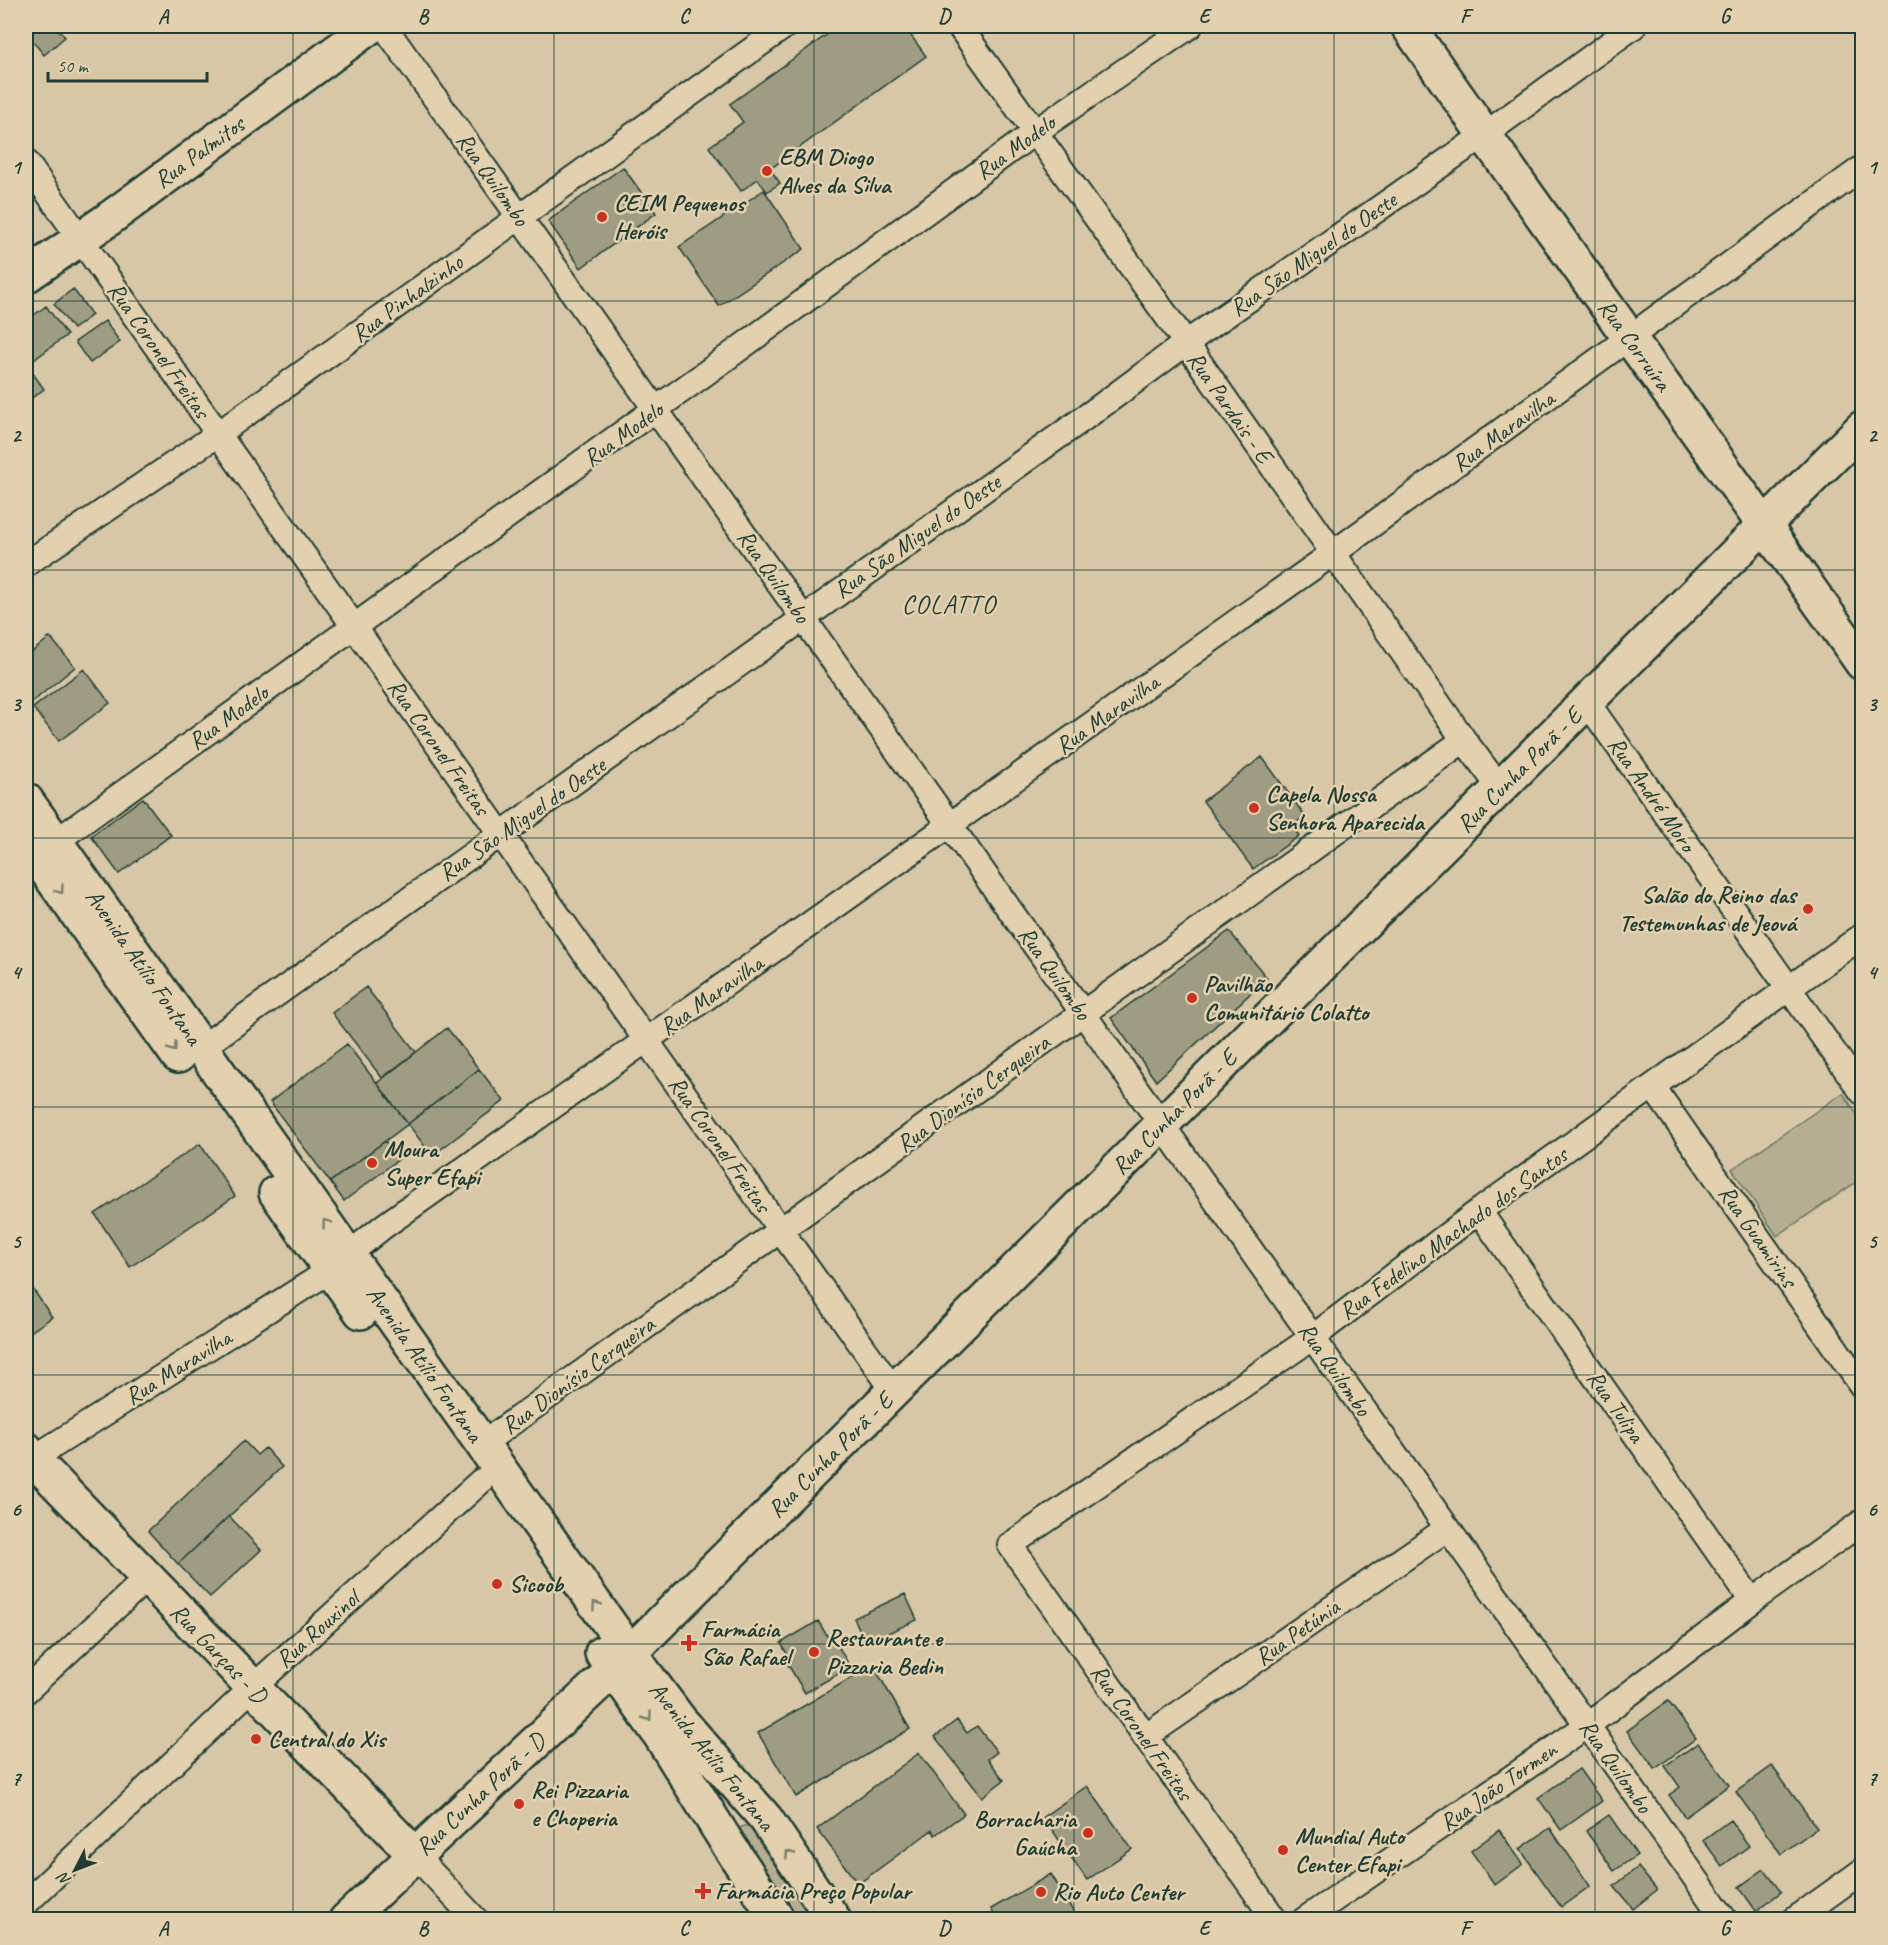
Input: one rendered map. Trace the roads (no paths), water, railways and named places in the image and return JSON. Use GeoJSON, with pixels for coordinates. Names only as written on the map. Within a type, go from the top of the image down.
{"type":"FeatureCollection","features":[{"type":"Feature","properties":{"kind":"street","name":"Rua Palmitos"},"geometry":{"type":"LineString","coordinates":[[26,276],[371,26]]}},
{"type":"Feature","properties":{"kind":"street","name":"Rua Quilombo"},"geometry":{"type":"LineString","coordinates":[[384,26],[1725,1920]]}},
{"type":"Feature","properties":{"kind":"street","name":"Rua Pinhalzinho"},"geometry":{"type":"LineString","coordinates":[[26,564],[218,434],[785,26]]}},
{"type":"Feature","properties":{"kind":"street","name":"Rua Pardais - E"},"geometry":{"type":"LineString","coordinates":[[959,26],[1500,788]]}},
{"type":"Feature","properties":{"kind":"street","name":"Rua Modelo"},"geometry":{"type":"LineString","coordinates":[[35,849],[354,627],[1035,132],[1191,26]]}},
{"type":"Feature","properties":{"kind":"street","name":"Rua Corruíra"},"geometry":{"type":"LineString","coordinates":[[1408,26],[1863,663]]}},
{"type":"Feature","properties":{"kind":"street","name":"Rua São Miguel do Oeste"},"geometry":{"type":"LineString","coordinates":[[201,1048],[1101,406],[1185,343],[1484,135],[1634,26]]}},
{"type":"Feature","properties":{"kind":"street","name":"Rua Coronel Freitas"},"geometry":{"type":"LineString","coordinates":[[26,162],[894,1391]]}},
{"type":"Feature","properties":{"kind":"street","name":"Rua Maravilha"},"geometry":{"type":"LineString","coordinates":[[28,1457],[340,1262],[384,1226],[1332,554],[1863,168]]}},
{"type":"Feature","properties":{"kind":"street","name":"Rua Cunha Porã - E"},"geometry":{"type":"LineString","coordinates":[[622,1661],[1863,428]]}},
{"type":"Feature","properties":{"kind":"street","name":"Rua André Moro"},"geometry":{"type":"LineString","coordinates":[[1587,702],[1863,1092]]}},
{"type":"Feature","properties":{"kind":"street","name":"Rua Dionísio Cerqueira"},"geometry":{"type":"LineString","coordinates":[[482,1444],[1464,740]]}},
{"type":"Feature","properties":{"kind":"street","name":"Avenida Atílio Fontana"},"geometry":{"type":"LineString","coordinates":[[26,801],[35,849],[340,1262],[482,1444],[622,1661],[660,1735],[778,1920]]}},
{"type":"Feature","properties":{"kind":"street","name":"Avenida Atílio Fontana"},"geometry":{"type":"LineString","coordinates":[[35,849],[201,1048],[481,1481],[622,1661],[680,1720],[766,1819],[834,1920]]}},
{"type":"Feature","properties":{"kind":"street","name":"Rua Fedelino Machado dos Santos"},"geometry":{"type":"LineString","coordinates":[[1010,1545],[1313,1337],[1479,1212],[1863,936]]}},
{"type":"Feature","properties":{"kind":"street","name":"Rua Guamirins"},"geometry":{"type":"LineString","coordinates":[[1653,1087],[1863,1386]]}},
{"type":"Feature","properties":{"kind":"street","name":"Rua Tulipa"},"geometry":{"type":"LineString","coordinates":[[1479,1212],[1752,1601]]}},
{"type":"Feature","properties":{"kind":"street","name":"Rua Garças - D"},"geometry":{"type":"LineString","coordinates":[[28,1457],[415,1855]]}},
{"type":"Feature","properties":{"kind":"street","name":"Rua Rouxinol"},"geometry":{"type":"LineString","coordinates":[[26,1903],[253,1687],[481,1481]]}},
{"type":"Feature","properties":{"kind":"street","name":"Rua João Tormen"},"geometry":{"type":"LineString","coordinates":[[1304,1920],[1588,1725],[1752,1601],[1863,1522]]}},
{"type":"Feature","properties":{"kind":"street","name":"Rua Petúnia"},"geometry":{"type":"LineString","coordinates":[[1145,1737],[1448,1528]]}},
{"type":"Feature","properties":{"kind":"street","name":"Rua Coronel Freitas"},"geometry":{"type":"LineString","coordinates":[[1010,1545],[1275,1920]]}},
{"type":"Feature","properties":{"kind":"street"},"geometry":{"type":"LineString","coordinates":[[26,1691],[147,1578]]}},
{"type":"Feature","properties":{"kind":"street","name":"Rua Cunha Porã - D"},"geometry":{"type":"LineString","coordinates":[[346,1920],[622,1661]]}},
{"type":"Feature","properties":{"kind":"street"},"geometry":{"type":"LineString","coordinates":[[726,1841],[731,1829],[740,1820],[753,1816],[766,1819]]}},
{"type":"Feature","properties":{"kind":"street"},"geometry":{"type":"LineString","coordinates":[[415,1855],[476,1920]]}},
{"type":"Feature","properties":{"kind":"street"},"geometry":{"type":"LineString","coordinates":[[1794,1920],[1863,1871]]}},
{"type":"Feature","properties":{"kind":"place","name":"EBM Diogo Alves da Silva"},"geometry":{"type":"Point","coordinates":[767,171]}},
{"type":"Feature","properties":{"kind":"place","name":"CEIM Pequenos Heróis"},"geometry":{"type":"Point","coordinates":[602,217]}},
{"type":"Feature","properties":{"kind":"place","name":"Capela Nossa Senhora Aparecida"},"geometry":{"type":"Point","coordinates":[1254,808]}},
{"type":"Feature","properties":{"kind":"place","name":"Salão do Reino das Testemunhas de Jeová"},"geometry":{"type":"Point","coordinates":[1808,909]}},
{"type":"Feature","properties":{"kind":"place","name":"Pavilhão Comunitário Colatto"},"geometry":{"type":"Point","coordinates":[1192,998]}},
{"type":"Feature","properties":{"kind":"place","name":"Moura Super Efapi"},"geometry":{"type":"Point","coordinates":[372,1163]}},
{"type":"Feature","properties":{"kind":"place","name":"Sicoob"},"geometry":{"type":"Point","coordinates":[497,1584]}},
{"type":"Feature","properties":{"kind":"place","name":"Farmácia São Rafael"},"geometry":{"type":"Point","coordinates":[689,1643]}},
{"type":"Feature","properties":{"kind":"place","name":"Restaurante e Pizzaria Bedin"},"geometry":{"type":"Point","coordinates":[814,1652]}},
{"type":"Feature","properties":{"kind":"place","name":"Central do Xis"},"geometry":{"type":"Point","coordinates":[256,1739]}},
{"type":"Feature","properties":{"kind":"place","name":"Rei Pizzaria e Choperia"},"geometry":{"type":"Point","coordinates":[519,1804]}},
{"type":"Feature","properties":{"kind":"place","name":"Borracharia Gaúcha"},"geometry":{"type":"Point","coordinates":[1088,1833]}},
{"type":"Feature","properties":{"kind":"place","name":"Mundial Auto Center Efapi"},"geometry":{"type":"Point","coordinates":[1283,1850]}},
{"type":"Feature","properties":{"kind":"place","name":"Farmácia Preço Popular"},"geometry":{"type":"Point","coordinates":[703,1891]}},
{"type":"Feature","properties":{"kind":"place","name":"Rio Auto Center"},"geometry":{"type":"Point","coordinates":[1041,1892]}},
{"type":"Feature","properties":{"kind":"district","name":"COLATTO"},"geometry":{"type":"Point","coordinates":[949,604]}}]}
